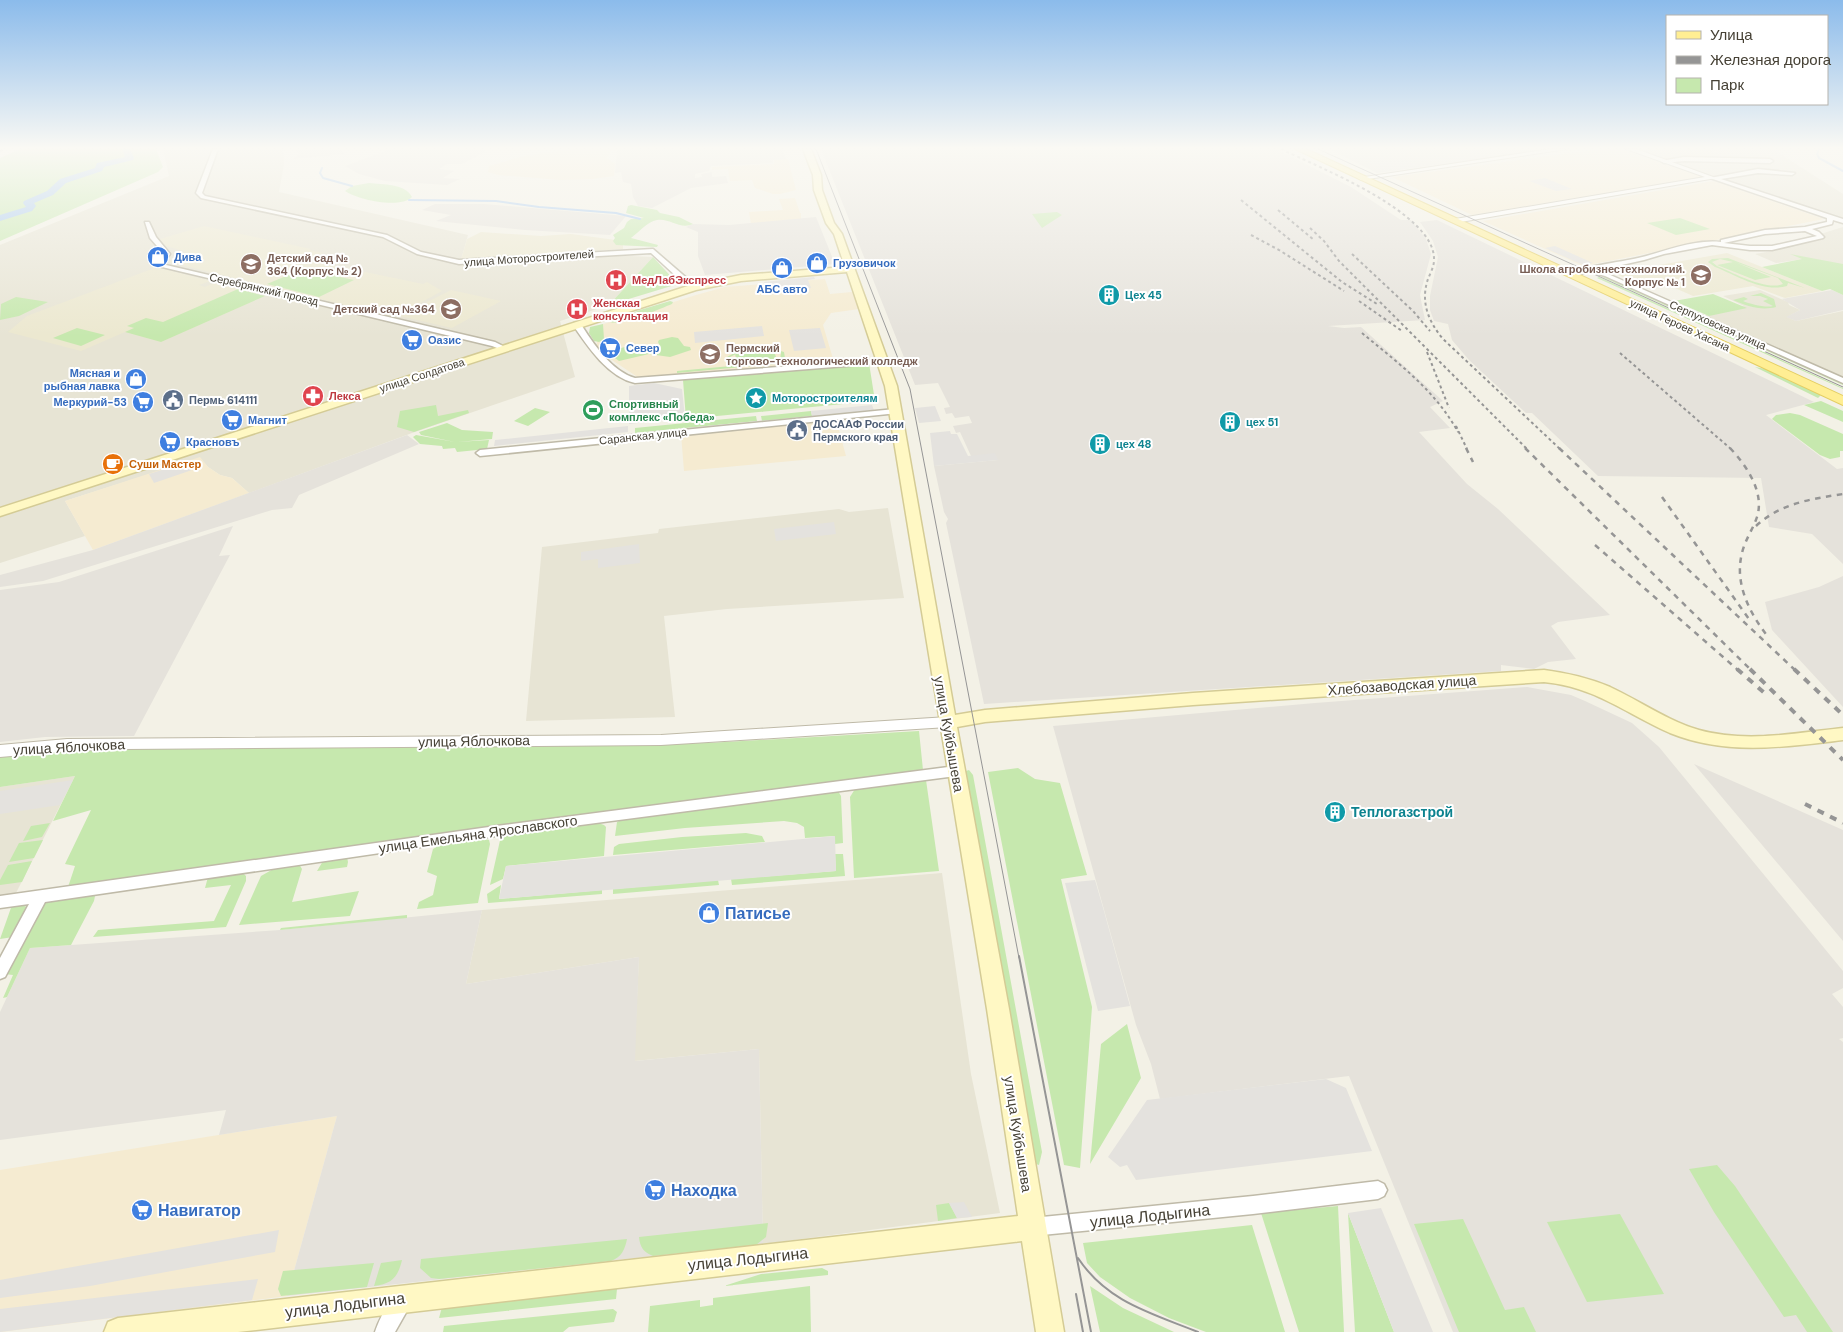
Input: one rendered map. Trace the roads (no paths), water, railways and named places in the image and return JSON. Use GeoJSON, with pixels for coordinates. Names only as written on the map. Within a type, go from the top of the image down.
{"type":"FeatureCollection","features":[{"type":"Feature","properties":{"kind":"main road","name":"улица Куйбышева"},"geometry":{"type":"LineString","coordinates":[[826,211],[830,223],[838,234],[890,380],[1000,1018],[1050,1332]]}},
{"type":"Feature","properties":{"kind":"main road","name":"улица Героев Хасана"},"geometry":{"type":"LineString","coordinates":[[1439,211],[1843,393]]}},
{"type":"Feature","properties":{"kind":"main road","name":"улица Солдатова"},"geometry":{"type":"LineString","coordinates":[[0,512],[694,287],[741,278],[850,269]]}},
{"type":"Feature","properties":{"kind":"main road","name":"улица Героев Хасана"},"geometry":{"type":"LineString","coordinates":[[1574,273],[1843,401]]}},
{"type":"Feature","properties":{"kind":"main road","name":"Хлебозаводская улица"},"geometry":{"type":"LineString","coordinates":[[948,722],[985,716],[1193,699],[1544,676],[1571,678],[1589,684],[1670,726],[1706,738],[1747,743],[1843,734]]}},
{"type":"Feature","properties":{"kind":"main road","name":"улица Лодыгина"},"geometry":{"type":"LineString","coordinates":[[118,1332],[1032,1227]]}},
{"type":"Feature","properties":{"kind":"street","name":"улица Моторостроителей"},"geometry":{"type":"LineString","coordinates":[[269,211],[385,236],[419,253],[448,261],[464,262],[653,251],[678,276],[694,287]]}},
{"type":"Feature","properties":{"kind":"street"},"geometry":{"type":"LineString","coordinates":[[1460,221],[1518,211]]}},
{"type":"Feature","properties":{"kind":"street"},"geometry":{"type":"LineString","coordinates":[[1810,211],[1843,221]]}},
{"type":"Feature","properties":{"kind":"street"},"geometry":{"type":"LineString","coordinates":[[1574,273],[1642,259],[1663,252],[1770,231],[1805,229],[1825,225],[1830,222],[1830,218]]}},
{"type":"Feature","properties":{"kind":"street","name":"Серебрянский проезд"},"geometry":{"type":"LineString","coordinates":[[147,223],[154,240],[167,254],[160,263],[164,266],[495,344],[505,349]]}},
{"type":"Feature","properties":{"kind":"street"},"geometry":{"type":"LineString","coordinates":[[1712,243],[1764,249],[1821,237],[1817,233],[1805,229]]}},
{"type":"Feature","properties":{"kind":"street","name":"Серпуховская улица"},"geometry":{"type":"LineString","coordinates":[[1592,270],[1608,275],[1843,381]]}},
{"type":"Feature","properties":{"kind":"street"},"geometry":{"type":"LineString","coordinates":[[577,325],[594,350],[632,380],[645,382],[884,361]]}},
{"type":"Feature","properties":{"kind":"street","name":"Саранская улица"},"geometry":{"type":"LineString","coordinates":[[480,453],[895,411]]}},
{"type":"Feature","properties":{"kind":"street","name":"улица Яблочкова"},"geometry":{"type":"LineString","coordinates":[[0,751],[67,745],[125,744],[661,740],[948,722]]}},
{"type":"Feature","properties":{"kind":"street","name":"улица Емельяна Ярославского"},"geometry":{"type":"LineString","coordinates":[[0,902],[496,831],[956,771]]}},
{"type":"Feature","properties":{"kind":"street"},"geometry":{"type":"LineString","coordinates":[[0,972],[41,895]]}},
{"type":"Feature","properties":{"kind":"street","name":"улица Лодыгина"},"geometry":{"type":"LineString","coordinates":[[1032,1227],[1253,1205],[1378,1190]]}},
{"type":"Feature","properties":{"kind":"street"},"geometry":{"type":"LineString","coordinates":[[385,1332],[388,1323],[406,1298]]}},
{"type":"Feature","properties":{"kind":"waterway"},"geometry":{"type":"LineString","coordinates":[[0,218],[22,211]]}},
{"type":"Feature","properties":{"kind":"waterway"},"geometry":{"type":"LineString","coordinates":[[592,211],[616,213],[640,219]]}},
{"type":"Feature","properties":{"kind":"tram line"},"geometry":{"type":"LineString","coordinates":[[840,211],[910,389],[1019,958]]}},
{"type":"Feature","properties":{"kind":"tram line"},"geometry":{"type":"LineString","coordinates":[[1455,211],[1843,387]]}},
{"type":"Feature","properties":{"kind":"tram line"},"geometry":{"type":"LineString","coordinates":[[1019,956],[1091,1332]]}},
{"type":"Feature","properties":{"kind":"tram line"},"geometry":{"type":"LineString","coordinates":[[1078,1258],[1090,1273],[1116,1296],[1147,1312],[1198,1332]]}},
{"type":"Feature","properties":{"kind":"tram line"},"geometry":{"type":"LineString","coordinates":[[1076,1294],[1083,1332]]}},
{"type":"Feature","properties":{"kind":"railway"},"geometry":{"type":"LineString","coordinates":[[1255,211],[1342,282],[1377,304]]}},
{"type":"Feature","properties":{"kind":"railway"},"geometry":{"type":"LineString","coordinates":[[1279,211],[1314,240]]}},
{"type":"Feature","properties":{"kind":"railway"},"geometry":{"type":"LineString","coordinates":[[1399,211],[1416,225],[1430,242],[1434,260],[1425,290],[1425,298],[1430,319],[1434,326],[1443,339],[1560,449]]}},
{"type":"Feature","properties":{"kind":"railway"},"geometry":{"type":"LineString","coordinates":[[1310,228],[1324,241],[1339,261],[1527,449]]}},
{"type":"Feature","properties":{"kind":"railway"},"geometry":{"type":"LineString","coordinates":[[1251,235],[1279,250],[1344,291]]}},
{"type":"Feature","properties":{"kind":"railway"},"geometry":{"type":"LineString","coordinates":[[1352,254],[1413,311],[1430,331]]}},
{"type":"Feature","properties":{"kind":"railway"},"geometry":{"type":"LineString","coordinates":[[1359,301],[1402,331]]}},
{"type":"Feature","properties":{"kind":"railway"},"geometry":{"type":"LineString","coordinates":[[1362,333],[1402,366],[1427,390],[1449,417],[1458,432]]}},
{"type":"Feature","properties":{"kind":"railway"},"geometry":{"type":"LineString","coordinates":[[1427,352],[1449,408]]}},
{"type":"Feature","properties":{"kind":"railway"},"geometry":{"type":"LineString","coordinates":[[1620,353],[1730,449]]}},
{"type":"Feature","properties":{"kind":"railway"},"geometry":{"type":"LineString","coordinates":[[1456,426],[1467,449]]}},
{"type":"Feature","properties":{"kind":"railway"},"geometry":{"type":"LineString","coordinates":[[1466,448],[1473,462]]}},
{"type":"Feature","properties":{"kind":"railway"},"geometry":{"type":"LineString","coordinates":[[1525,448],[1751,670]]}},
{"type":"Feature","properties":{"kind":"railway"},"geometry":{"type":"LineString","coordinates":[[1559,448],[1795,670]]}},
{"type":"Feature","properties":{"kind":"railway"},"geometry":{"type":"LineString","coordinates":[[1730,449],[1748,471],[1758,498],[1759,508],[1757,517],[1742,553],[1740,576],[1745,598],[1750,609],[1769,638]]}},
{"type":"Feature","properties":{"kind":"railway"},"geometry":{"type":"LineString","coordinates":[[1756,526],[1786,507],[1808,500],[1843,494]]}},
{"type":"Feature","properties":{"kind":"railway"},"geometry":{"type":"LineString","coordinates":[[1662,497],[1749,619]]}},
{"type":"Feature","properties":{"kind":"railway"},"geometry":{"type":"LineString","coordinates":[[1595,545],[1738,670]]}},
{"type":"Feature","properties":{"kind":"railway"},"geometry":{"type":"LineString","coordinates":[[1737,669],[1768,696]]}},
{"type":"Feature","properties":{"kind":"railway"},"geometry":{"type":"LineString","coordinates":[[1750,669],[1843,760]]}},
{"type":"Feature","properties":{"kind":"railway"},"geometry":{"type":"LineString","coordinates":[[1794,669],[1843,715]]}},
{"type":"Feature","properties":{"kind":"railway"},"geometry":{"type":"LineString","coordinates":[[1805,804],[1843,823]]}},
{"type":"Feature","properties":{"kind":"place","name":"Дива"},"geometry":{"type":"Point","coordinates":[158,257]}},
{"type":"Feature","properties":{"kind":"place","name":"Грузовичок"},"geometry":{"type":"Point","coordinates":[817,263]}},
{"type":"Feature","properties":{"kind":"place","name":"Детский сад № 364 (Корпус № 2)"},"geometry":{"type":"Point","coordinates":[251,264]}},
{"type":"Feature","properties":{"kind":"place","name":"АБС авто"},"geometry":{"type":"Point","coordinates":[782,268]}},
{"type":"Feature","properties":{"kind":"place","name":"Школа агробизнестехнологий. Корпус № 1"},"geometry":{"type":"Point","coordinates":[1701,275]}},
{"type":"Feature","properties":{"kind":"place","name":"МедЛабЭкспресс"},"geometry":{"type":"Point","coordinates":[616,280]}},
{"type":"Feature","properties":{"kind":"place","name":"Цех 45"},"geometry":{"type":"Point","coordinates":[1109,295]}},
{"type":"Feature","properties":{"kind":"place","name":"Детский сад №364"},"geometry":{"type":"Point","coordinates":[451,309]}},
{"type":"Feature","properties":{"kind":"place","name":"Женская консультация"},"geometry":{"type":"Point","coordinates":[577,309]}},
{"type":"Feature","properties":{"kind":"place","name":"Оазис"},"geometry":{"type":"Point","coordinates":[412,340]}},
{"type":"Feature","properties":{"kind":"place","name":"Север"},"geometry":{"type":"Point","coordinates":[610,348]}},
{"type":"Feature","properties":{"kind":"place","name":"Пермский торгово-технологический колледж"},"geometry":{"type":"Point","coordinates":[710,354]}},
{"type":"Feature","properties":{"kind":"place","name":"Мясная и рыбная лавка"},"geometry":{"type":"Point","coordinates":[136,379]}},
{"type":"Feature","properties":{"kind":"place","name":"Лекса"},"geometry":{"type":"Point","coordinates":[313,396]}},
{"type":"Feature","properties":{"kind":"place","name":"Моторостроителям"},"geometry":{"type":"Point","coordinates":[756,398]}},
{"type":"Feature","properties":{"kind":"place","name":"Пермь 614111"},"geometry":{"type":"Point","coordinates":[173,400]}},
{"type":"Feature","properties":{"kind":"place","name":"Меркурий-53"},"geometry":{"type":"Point","coordinates":[143,402]}},
{"type":"Feature","properties":{"kind":"place","name":"Спортивный комплекс «Победа»"},"geometry":{"type":"Point","coordinates":[593,410]}},
{"type":"Feature","properties":{"kind":"place","name":"Магнит"},"geometry":{"type":"Point","coordinates":[232,420]}},
{"type":"Feature","properties":{"kind":"place","name":"цех 51"},"geometry":{"type":"Point","coordinates":[1230,422]}},
{"type":"Feature","properties":{"kind":"place","name":"ДОСААФ России Пермского края"},"geometry":{"type":"Point","coordinates":[797,430]}},
{"type":"Feature","properties":{"kind":"place","name":"Красновъ"},"geometry":{"type":"Point","coordinates":[170,442]}},
{"type":"Feature","properties":{"kind":"place","name":"цех 48"},"geometry":{"type":"Point","coordinates":[1100,444]}},
{"type":"Feature","properties":{"kind":"place","name":"Суши Мастер"},"geometry":{"type":"Point","coordinates":[113,464]}},
{"type":"Feature","properties":{"kind":"place","name":"Теплогазстрой"},"geometry":{"type":"Point","coordinates":[1335,812]}},
{"type":"Feature","properties":{"kind":"place","name":"Патисье"},"geometry":{"type":"Point","coordinates":[709,913]}},
{"type":"Feature","properties":{"kind":"place","name":"Находка"},"geometry":{"type":"Point","coordinates":[655,1190]}},
{"type":"Feature","properties":{"kind":"place","name":"Навигатор"},"geometry":{"type":"Point","coordinates":[142,1210]}}]}
